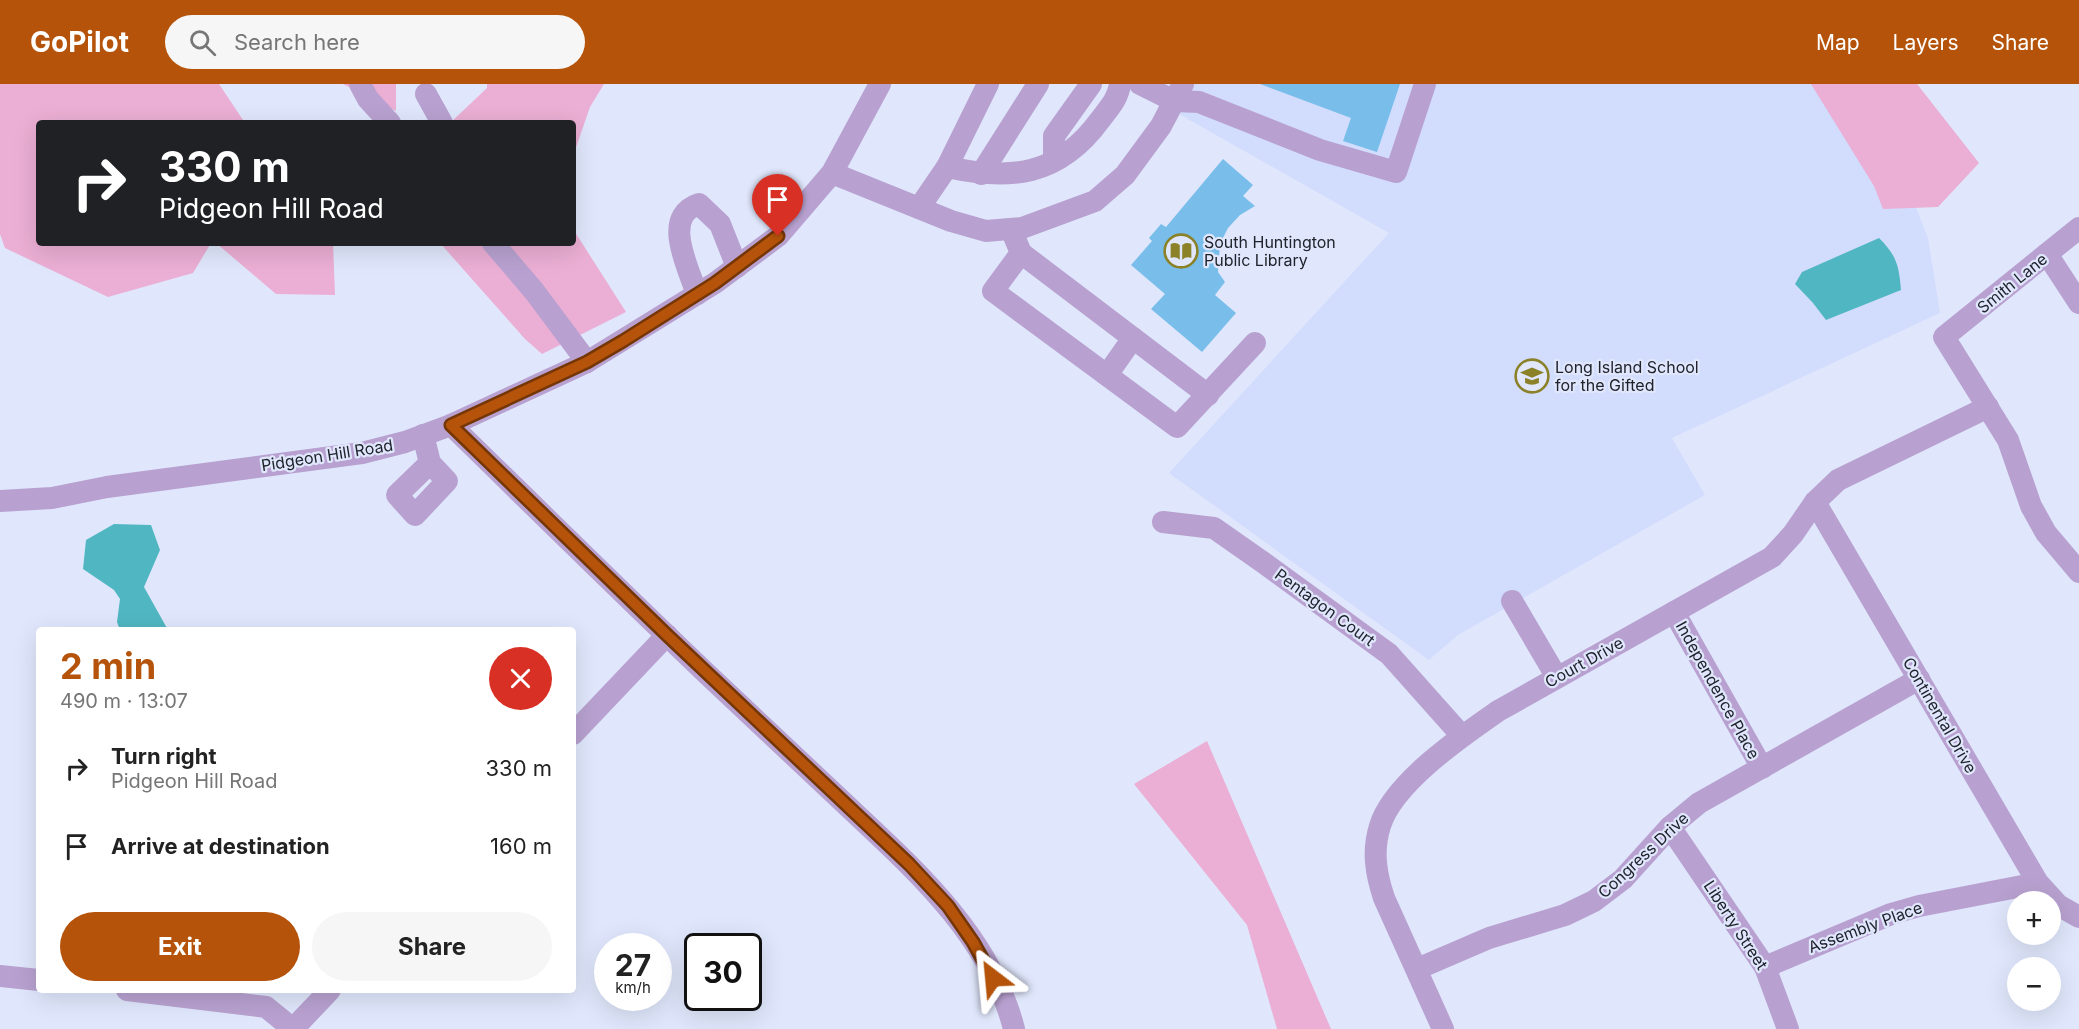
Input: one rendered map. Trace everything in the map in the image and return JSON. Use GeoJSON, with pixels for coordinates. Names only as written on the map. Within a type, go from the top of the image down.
{"type":"FeatureCollection","features":[{"type":"Feature","properties":{"kind":"street"},"geometry":{"type":"LineString","coordinates":[[360,84],[368,99],[387,120]]}},
{"type":"Feature","properties":{"kind":"street","name":"Pidgeon Hill Road"},"geometry":{"type":"LineString","coordinates":[[0,501],[52,498],[107,487],[362,453],[451,425],[587,362],[697,294],[778,236],[832,173],[880,84]]}},
{"type":"Feature","properties":{"kind":"street"},"geometry":{"type":"LineString","coordinates":[[919,207],[947,167],[988,84]]}},
{"type":"Feature","properties":{"kind":"street"},"geometry":{"type":"LineString","coordinates":[[981,174],[1038,84]]}},
{"type":"Feature","properties":{"kind":"street"},"geometry":{"type":"LineString","coordinates":[[1054,159],[1054,136],[1091,84]]}},
{"type":"Feature","properties":{"kind":"street"},"geometry":{"type":"LineString","coordinates":[[947,167],[981,174],[1006,175],[1030,172],[1072,150],[1091,132],[1118,96],[1120,84]]}},
{"type":"Feature","properties":{"kind":"street"},"geometry":{"type":"LineString","coordinates":[[1140,84],[1178,93],[1320,150],[1396,171],[1425,84]]}},
{"type":"Feature","properties":{"kind":"street"},"geometry":{"type":"LineString","coordinates":[[832,173],[951,221],[986,231],[1011,229],[1053,218],[1095,201],[1125,175],[1161,126],[1178,93]]}},
{"type":"Feature","properties":{"kind":"street"},"geometry":{"type":"LineString","coordinates":[[426,94],[440,120]]}},
{"type":"Feature","properties":{"kind":"street"},"geometry":{"type":"LineString","coordinates":[[697,294],[680,242],[680,219],[687,208],[699,204],[720,224],[737,267]]}},
{"type":"Feature","properties":{"kind":"street","name":"Smith Lane"},"geometry":{"type":"LineString","coordinates":[[1988,407],[1944,337],[2079,228]]}},
{"type":"Feature","properties":{"kind":"street"},"geometry":{"type":"LineString","coordinates":[[1011,229],[1021,253],[1208,395]]}},
{"type":"Feature","properties":{"kind":"street"},"geometry":{"type":"LineString","coordinates":[[496,246],[534,291],[587,362]]}},
{"type":"Feature","properties":{"kind":"street"},"geometry":{"type":"LineString","coordinates":[[1021,253],[993,291],[1177,427],[1255,343]]}},
{"type":"Feature","properties":{"kind":"street"},"geometry":{"type":"LineString","coordinates":[[2047,255],[2079,303]]}},
{"type":"Feature","properties":{"kind":"street"},"geometry":{"type":"LineString","coordinates":[[1107,375],[1133,338]]}},
{"type":"Feature","properties":{"kind":"street"},"geometry":{"type":"LineString","coordinates":[[1988,407],[2008,440],[2031,506],[2046,533],[2077,566]]}},
{"type":"Feature","properties":{"kind":"street","name":"Court Drive"},"geometry":{"type":"LineString","coordinates":[[1443,1029],[1384,898],[1377,876],[1375,849],[1380,824],[1398,795],[1425,766],[1462,736],[1556,676],[1772,558],[1793,534],[1815,502],[1838,480],[1988,407]]}},
{"type":"Feature","properties":{"kind":"street"},"geometry":{"type":"LineString","coordinates":[[451,425],[667,635],[909,864],[948,906],[973,942],[1010,1014],[1014,1029]]}},
{"type":"Feature","properties":{"kind":"street"},"geometry":{"type":"LineString","coordinates":[[423,435],[430,463]]}},
{"type":"Feature","properties":{"kind":"street","name":"Continental Drive"},"geometry":{"type":"LineString","coordinates":[[1815,502],[2038,882],[2058,905],[2079,917]]}},
{"type":"Feature","properties":{"kind":"street","name":"Pentagon Court"},"geometry":{"type":"LineString","coordinates":[[1163,522],[1215,528],[1264,562],[1389,654],[1462,736]]}},
{"type":"Feature","properties":{"kind":"street"},"geometry":{"type":"LineString","coordinates":[[1512,601],[1556,676]]}},
{"type":"Feature","properties":{"kind":"street","name":"Independence Place"},"geometry":{"type":"LineString","coordinates":[[1674,612],[1762,768]]}},
{"type":"Feature","properties":{"kind":"street"},"geometry":{"type":"LineString","coordinates":[[576,731],[667,635]]}},
{"type":"Feature","properties":{"kind":"street","name":"Congress Drive"},"geometry":{"type":"LineString","coordinates":[[1417,969],[1489,938],[1565,915],[1594,901],[1623,879],[1670,827],[1699,803],[1919,679]]}},
{"type":"Feature","properties":{"kind":"street","name":"Liberty Street"},"geometry":{"type":"LineString","coordinates":[[1670,827],[1765,967],[1788,1029]]}},
{"type":"Feature","properties":{"kind":"street","name":"Assembly Place"},"geometry":{"type":"LineString","coordinates":[[1765,967],[1891,914],[1919,906],[2038,882]]}},
{"type":"Feature","properties":{"kind":"street"},"geometry":{"type":"LineString","coordinates":[[0,976],[36,980]]}},
{"type":"Feature","properties":{"kind":"street"},"geometry":{"type":"LineString","coordinates":[[152,993],[266,1007],[293,1029],[327,993]]}},
{"type":"Feature","properties":{"kind":"shaded area"},"geometry":{"type":"Polygon","coordinates":[[[0,84],[219,84],[243,120],[36,120],[36,246],[209,246],[193,273],[108,297],[5,248],[0,234],[0,84]]]}},
{"type":"Feature","properties":{"kind":"shaded area"},"geometry":{"type":"Polygon","coordinates":[[[343,84],[396,84],[396,111],[343,84]]]}},
{"type":"Feature","properties":{"kind":"shaded area"},"geometry":{"type":"Polygon","coordinates":[[[487,84],[604,84],[590,107],[576,147],[576,120],[453,120],[487,88],[487,84]]]}},
{"type":"Feature","properties":{"kind":"shaded area","name":"Long Island School for the Gifted"},"geometry":{"type":"Polygon","coordinates":[[[1126,84],[1856,84],[1882,121],[1928,238],[1940,313],[1672,438],[1705,495],[1458,635],[1429,660],[1169,473],[1389,233],[1126,84]]]}},
{"type":"Feature","properties":{"kind":"shaded area"},"geometry":{"type":"Polygon","coordinates":[[[1811,84],[1917,84],[1979,163],[1938,207],[1883,209],[1874,186],[1811,84]]]}},
{"type":"Feature","properties":{"kind":"shaded area"},"geometry":{"type":"Polygon","coordinates":[[[576,234],[626,312],[542,354],[525,339],[443,246],[576,246],[576,234]]]}},
{"type":"Feature","properties":{"kind":"shaded area"},"geometry":{"type":"Polygon","coordinates":[[[220,246],[333,246],[335,295],[276,294],[220,246]]]}},
{"type":"Feature","properties":{"kind":"shaded area"},"geometry":{"type":"Polygon","coordinates":[[[1207,741],[1331,1029],[1277,1029],[1247,925],[1134,784],[1207,741]]]}},
{"type":"Feature","properties":{"kind":"water"},"geometry":{"type":"Polygon","coordinates":[[[1879,238],[1890,250],[1896,262],[1901,290],[1826,320],[1795,284],[1802,272],[1879,238]]]}},
{"type":"Feature","properties":{"kind":"water"},"geometry":{"type":"Polygon","coordinates":[[[114,524],[151,525],[160,550],[144,587],[166,627],[119,627],[117,622],[120,599],[114,590],[83,569],[86,540],[114,524]]]}},
{"type":"Feature","properties":{"kind":"building"},"geometry":{"type":"Polygon","coordinates":[[[1260,84],[1400,84],[1377,152],[1343,141],[1351,118],[1260,84]]]}},
{"type":"Feature","properties":{"kind":"building","name":"South Huntington Public Library"},"geometry":{"type":"Polygon","coordinates":[[[1223,159],[1253,185],[1243,196],[1255,206],[1240,215],[1228,228],[1220,244],[1218,272],[1225,282],[1215,295],[1236,313],[1202,352],[1151,309],[1165,294],[1131,265],[1152,241],[1149,238],[1161,224],[1166,227],[1223,159]]]}},
{"type":"Feature","properties":{"kind":"place","name":"South Huntington Public Library"},"geometry":{"type":"Point","coordinates":[1181,251]}},
{"type":"Feature","properties":{"kind":"place","name":"Long Island School for the Gifted"},"geometry":{"type":"Point","coordinates":[1532,376]}},
{"type":"Feature","properties":{"kind":"route"},"geometry":{"type":"LineString","coordinates":[[778,236],[715,283],[587,362],[451,425],[667,635],[909,864],[948,906],[973,942],[993,978]]}}]}
